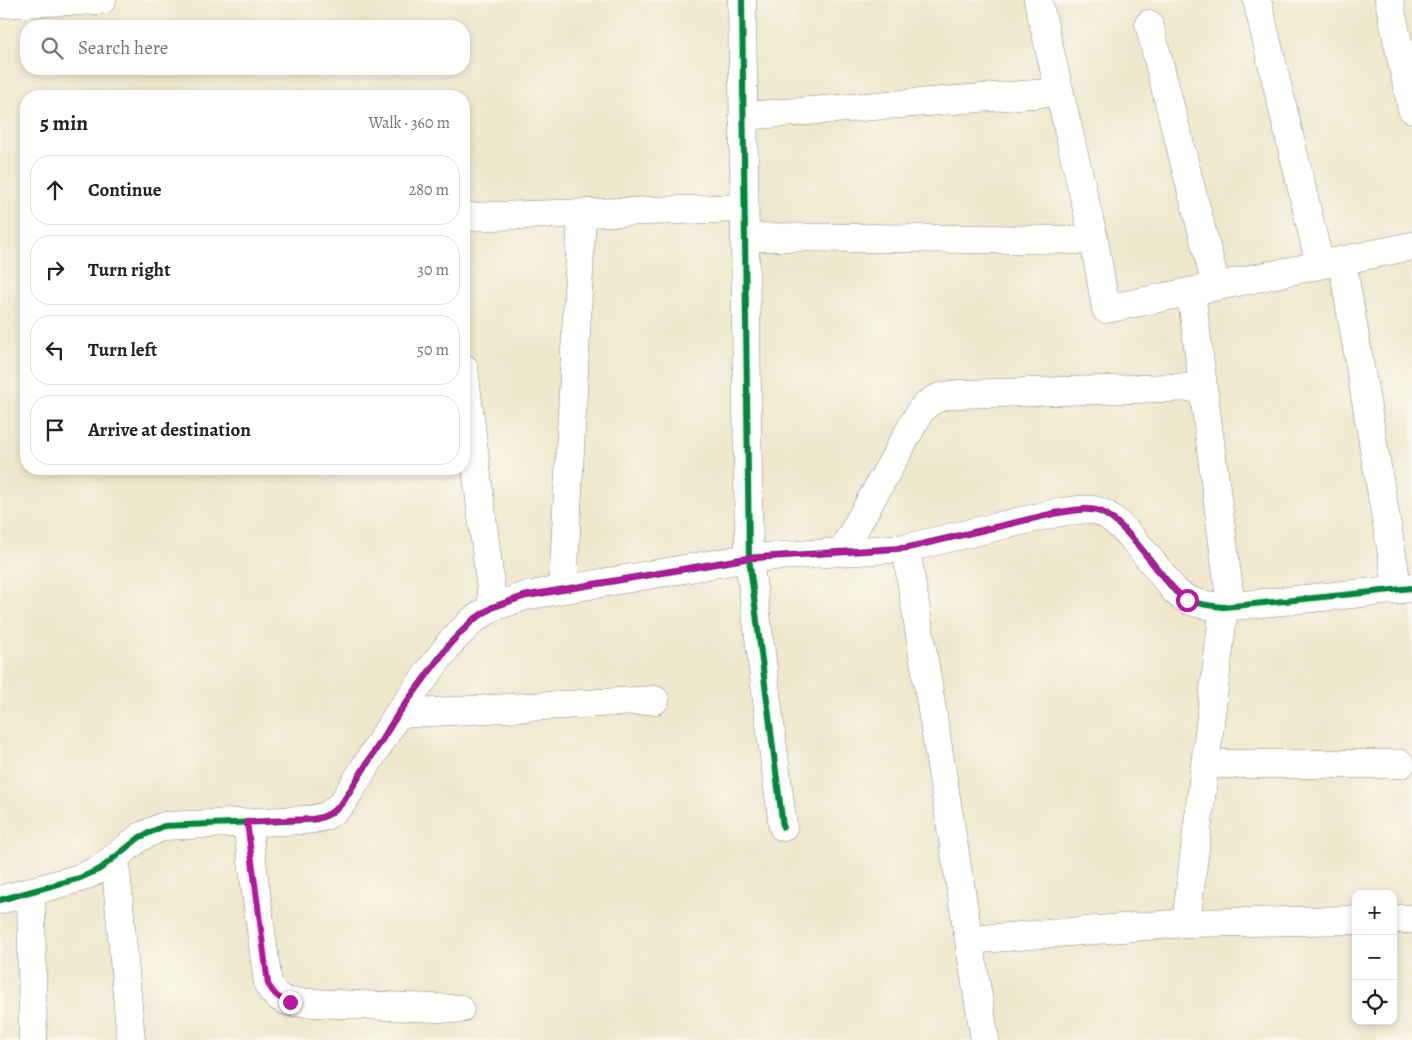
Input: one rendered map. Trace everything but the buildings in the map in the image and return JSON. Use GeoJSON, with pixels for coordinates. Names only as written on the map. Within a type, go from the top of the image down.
{"type":"FeatureCollection","features":[{"type":"Feature","properties":{"kind":"street"},"geometry":{"type":"LineString","coordinates":[[0,4],[102,0]]}},
{"type":"Feature","properties":{"kind":"street"},"geometry":{"type":"LineString","coordinates":[[742,0],[749,558],[782,827]]}},
{"type":"Feature","properties":{"kind":"street"},"geometry":{"type":"LineString","coordinates":[[1038,0],[1094,240],[1106,309],[1412,246]]}},
{"type":"Feature","properties":{"kind":"street"},"geometry":{"type":"LineString","coordinates":[[0,900],[80,878],[100,869],[140,837],[164,826],[325,817],[335,811],[343,802],[398,714],[450,644],[473,620],[493,607],[525,596],[749,558],[906,548],[1056,513],[1091,510],[1102,512],[1116,522],[1181,596],[1198,604],[1228,607],[1405,589],[1331,262],[1257,0]]}},
{"type":"Feature","properties":{"kind":"street"},"geometry":{"type":"LineString","coordinates":[[1389,0],[1412,109]]}},
{"type":"Feature","properties":{"kind":"street"},"geometry":{"type":"LineString","coordinates":[[1149,24],[1203,289],[1203,387],[1228,607],[1205,764],[1186,922]]}},
{"type":"Feature","properties":{"kind":"street"},"geometry":{"type":"LineString","coordinates":[[743,116],[1060,92]]}},
{"type":"Feature","properties":{"kind":"street"},"geometry":{"type":"LineString","coordinates":[[470,218],[744,208]]}},
{"type":"Feature","properties":{"kind":"street"},"geometry":{"type":"LineString","coordinates":[[563,589],[582,214]]}},
{"type":"Feature","properties":{"kind":"street"},"geometry":{"type":"LineString","coordinates":[[745,237],[1094,240]]}},
{"type":"Feature","properties":{"kind":"street"},"geometry":{"type":"LineString","coordinates":[[842,552],[921,410],[936,398],[959,394],[1203,387]]}},
{"type":"Feature","properties":{"kind":"street"},"geometry":{"type":"LineString","coordinates":[[470,417],[493,607]]}},
{"type":"Feature","properties":{"kind":"street"},"geometry":{"type":"LineString","coordinates":[[906,548],[985,1040]]}},
{"type":"Feature","properties":{"kind":"street"},"geometry":{"type":"LineString","coordinates":[[398,714],[655,700]]}},
{"type":"Feature","properties":{"kind":"street"},"geometry":{"type":"LineString","coordinates":[[1205,764],[1401,764]]}},
{"type":"Feature","properties":{"kind":"street"},"geometry":{"type":"LineString","coordinates":[[247,822],[268,984],[274,995],[281,1000],[290,1002],[460,1009]]}},
{"type":"Feature","properties":{"kind":"street"},"geometry":{"type":"LineString","coordinates":[[114,857],[131,1040]]}},
{"type":"Feature","properties":{"kind":"street"},"geometry":{"type":"LineString","coordinates":[[31,891],[33,1040]]}},
{"type":"Feature","properties":{"kind":"street"},"geometry":{"type":"LineString","coordinates":[[1397,919],[1412,919]]}},
{"type":"Feature","properties":{"kind":"street"},"geometry":{"type":"LineString","coordinates":[[969,940],[1186,922],[1352,920]]}},
{"type":"Feature","properties":{"kind":"cycle path"},"geometry":{"type":"LineString","coordinates":[[742,0],[749,558],[783,827]]}},
{"type":"Feature","properties":{"kind":"cycle path"},"geometry":{"type":"LineString","coordinates":[[0,900],[80,878],[100,869],[140,837],[164,826],[305,820],[317,819],[331,813],[343,802],[398,714],[450,643],[473,620],[493,607],[525,596],[749,558],[906,548],[1056,513],[1086,509],[1098,511],[1112,519],[1141,548],[1175,591],[1186,599],[1198,603],[1224,607],[1412,588]]}},
{"type":"Feature","properties":{"kind":"route"},"geometry":{"type":"LineString","coordinates":[[290,1002],[281,1000],[274,995],[268,984],[247,822],[316,819],[325,817],[335,811],[343,802],[398,714],[450,644],[473,620],[493,607],[525,596],[749,558],[906,548],[1056,513],[1077,510],[1102,512],[1116,522],[1132,538],[1174,591],[1187,600]]}}]}
